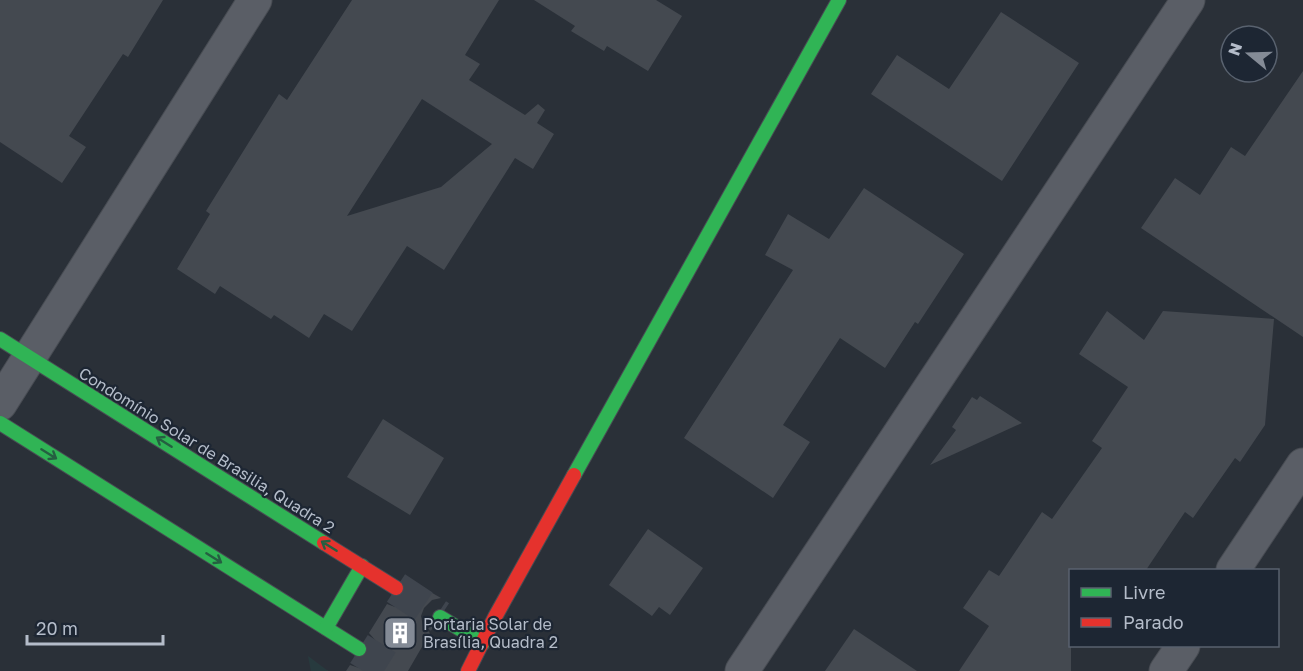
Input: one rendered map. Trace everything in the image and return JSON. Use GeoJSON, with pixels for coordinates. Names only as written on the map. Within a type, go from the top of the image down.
{"type":"FeatureCollection","features":[{"type":"Feature","properties":{"kind":"street"},"geometry":{"type":"LineString","coordinates":[[0,404],[255,0]]}},
{"type":"Feature","properties":{"kind":"street"},"geometry":{"type":"LineString","coordinates":[[468,671],[506,596],[839,0]]}},
{"type":"Feature","properties":{"kind":"street"},"geometry":{"type":"LineString","coordinates":[[742,671],[1188,0]]}},
{"type":"Feature","properties":{"kind":"street","name":"Condomínio Solar de Brasilia, Quadra 2"},"geometry":{"type":"LineString","coordinates":[[0,339],[396,588]]}},
{"type":"Feature","properties":{"kind":"street"},"geometry":{"type":"LineString","coordinates":[[0,423],[359,649]]}},
{"type":"Feature","properties":{"kind":"street"},"geometry":{"type":"LineString","coordinates":[[1234,569],[1303,465]]}},
{"type":"Feature","properties":{"kind":"street"},"geometry":{"type":"LineString","coordinates":[[326,628],[362,566]]}},
{"type":"Feature","properties":{"kind":"street"},"geometry":{"type":"LineString","coordinates":[[440,616],[483,643]]}},
{"type":"Feature","properties":{"kind":"street"},"geometry":{"type":"LineString","coordinates":[[1166,671],[1182,647]]}},
{"type":"Feature","properties":{"kind":"green space"},"geometry":{"type":"Polygon","coordinates":[[[308,656],[328,671],[311,671],[308,656]]]}},
{"type":"Feature","properties":{"kind":"building"},"geometry":{"type":"Polygon","coordinates":[[[0,0],[163,0],[128,57],[123,54],[69,136],[86,147],[62,183],[0,142],[0,0]]]}},
{"type":"Feature","properties":{"kind":"building"},"geometry":{"type":"Polygon","coordinates":[[[352,0],[499,0],[465,55],[480,64],[469,80],[525,115],[538,104],[545,110],[537,123],[554,134],[533,169],[515,158],[444,270],[407,246],[352,331],[324,314],[309,338],[274,315],[271,319],[220,286],[215,294],[177,269],[210,214],[206,211],[279,94],[287,100],[352,0]],[[422,99],[347,216],[441,187],[492,144],[422,99]]]}},
{"type":"Feature","properties":{"kind":"building"},"geometry":{"type":"Polygon","coordinates":[[[534,0],[656,0],[682,16],[648,71],[607,46],[604,51],[571,31],[575,26],[534,0]]]}},
{"type":"Feature","properties":{"kind":"building"},"geometry":{"type":"Polygon","coordinates":[[[1001,12],[1079,63],[1002,181],[871,94],[897,55],[949,89],[1001,12]]]}},
{"type":"Feature","properties":{"kind":"building"},"geometry":{"type":"Polygon","coordinates":[[[1303,71],[1303,337],[1141,228],[1175,178],[1200,195],[1231,147],[1245,156],[1303,71]]]}},
{"type":"Feature","properties":{"kind":"building"},"geometry":{"type":"Polygon","coordinates":[[[864,188],[964,254],[918,324],[915,322],[885,368],[840,338],[783,425],[810,442],[773,498],[684,438],[793,270],[765,255],[788,214],[829,239],[864,188]]]}},
{"type":"Feature","properties":{"kind":"building"},"geometry":{"type":"Polygon","coordinates":[[[1107,311],[1144,340],[1163,311],[1274,319],[1265,425],[1240,462],[1235,458],[1193,518],[1185,512],[1147,569],[1069,569],[1071,671],[959,671],[989,626],[963,608],[989,570],[999,576],[1042,512],[1052,519],[1102,448],[1092,441],[1128,387],[1079,354],[1107,311]]]}},
{"type":"Feature","properties":{"kind":"building"},"geometry":{"type":"Polygon","coordinates":[[[980,396],[1022,423],[930,465],[956,430],[952,427],[972,397],[977,400],[980,396]]]}},
{"type":"Feature","properties":{"kind":"building"},"geometry":{"type":"Polygon","coordinates":[[[383,419],[444,458],[410,515],[347,477],[383,419]]]}},
{"type":"Feature","properties":{"kind":"building"},"geometry":{"type":"Polygon","coordinates":[[[648,529],[703,568],[670,615],[659,607],[652,616],[609,585],[648,529]]]}},
{"type":"Feature","properties":{"kind":"building","name":"Portaria Solar de Brasília, Quadra 2"},"geometry":{"type":"Polygon","coordinates":[[[413,582],[441,598],[432,600],[424,608],[421,616],[423,626],[430,633],[408,671],[346,671],[350,665],[359,668],[367,666],[374,659],[378,649],[376,641],[369,633],[387,604],[395,607],[404,605],[411,598],[415,589],[413,582]]]}},
{"type":"Feature","properties":{"kind":"building"},"geometry":{"type":"Polygon","coordinates":[[[854,629],[917,671],[825,671],[854,629]]]}},
{"type":"Feature","properties":{"kind":"tunnel"},"geometry":{"type":"LineString","coordinates":[[396,588],[440,617]]}},
{"type":"Feature","properties":{"kind":"tunnel"},"geometry":{"type":"LineString","coordinates":[[359,649],[394,671]]}},
{"type":"Feature","properties":{"kind":"traffic: fast"},"geometry":{"type":"LineString","coordinates":[[574,475],[839,0]]}},
{"type":"Feature","properties":{"kind":"traffic: fast"},"geometry":{"type":"LineString","coordinates":[[0,339],[324,543]]}},
{"type":"Feature","properties":{"kind":"traffic: fast"},"geometry":{"type":"LineString","coordinates":[[0,423],[359,649]]}},
{"type":"Feature","properties":{"kind":"traffic: fast"},"geometry":{"type":"LineString","coordinates":[[326,628],[362,566]]}},
{"type":"Feature","properties":{"kind":"traffic: fast"},"geometry":{"type":"LineString","coordinates":[[440,617],[483,643]]}},
{"type":"Feature","properties":{"kind":"traffic: jam"},"geometry":{"type":"LineString","coordinates":[[468,671],[495,617],[574,475]]}},
{"type":"Feature","properties":{"kind":"traffic: jam"},"geometry":{"type":"LineString","coordinates":[[324,543],[396,588]]}},
{"type":"Feature","properties":{"kind":"place","name":"Portaria Solar de Brasília, Quadra 2"},"geometry":{"type":"Point","coordinates":[400,633]}}]}
